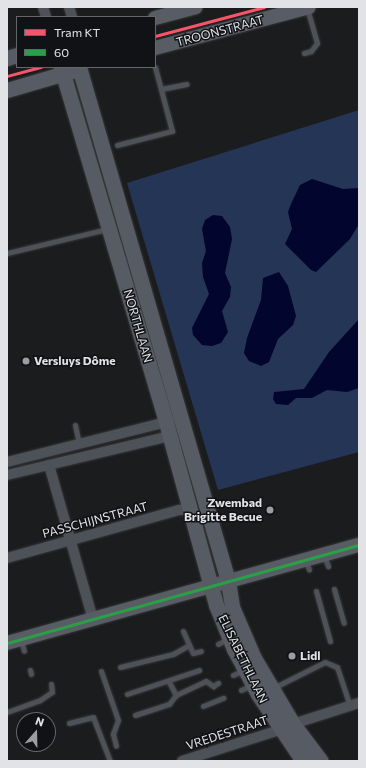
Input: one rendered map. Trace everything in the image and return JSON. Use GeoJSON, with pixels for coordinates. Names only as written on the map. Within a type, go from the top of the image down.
{"type":"FeatureCollection","features":[{"type":"Feature","properties":{"kind":"main road"},"geometry":{"type":"LineString","coordinates":[[7,90],[62,70],[82,68]]}},
{"type":"Feature","properties":{"kind":"main road","name":"NORTHLAAN"},"geometry":{"type":"LineString","coordinates":[[82,68],[116,226],[168,429],[211,586]]}},
{"type":"Feature","properties":{"kind":"main road","name":"NORTHLAAN"},"geometry":{"type":"LineString","coordinates":[[62,70],[116,226],[228,581]]}},
{"type":"Feature","properties":{"kind":"main road","name":"ELISABETHLAAN"},"geometry":{"type":"LineString","coordinates":[[228,581],[232,607],[248,645],[272,689],[287,727],[303,761]]}},
{"type":"Feature","properties":{"kind":"main road","name":"ELISABETHLAAN"},"geometry":{"type":"LineString","coordinates":[[211,586],[224,641],[247,687],[321,761]]}},
{"type":"Feature","properties":{"kind":"street"},"geometry":{"type":"LineString","coordinates":[[156,18],[196,7]]}},
{"type":"Feature","properties":{"kind":"street","name":"TROONSTRAAT"},"geometry":{"type":"LineString","coordinates":[[156,48],[308,7]]}},
{"type":"Feature","properties":{"kind":"street"},"geometry":{"type":"LineString","coordinates":[[7,462],[79,444],[168,429]]}},
{"type":"Feature","properties":{"kind":"street"},"geometry":{"type":"LineString","coordinates":[[7,475],[49,465],[168,429]]}},
{"type":"Feature","properties":{"kind":"street"},"geometry":{"type":"LineString","coordinates":[[49,465],[93,619]]}},
{"type":"Feature","properties":{"kind":"street","name":"PASSCHIJNSTRAAT"},"geometry":{"type":"LineString","coordinates":[[7,558],[179,510],[190,510]]}},
{"type":"Feature","properties":{"kind":"street"},"geometry":{"type":"LineString","coordinates":[[17,644],[93,619],[228,581],[326,560],[359,545]]}},
{"type":"Feature","properties":{"kind":"street","name":"VREDESTRAAT"},"geometry":{"type":"LineString","coordinates":[[187,760],[354,704]]}},
{"type":"Feature","properties":{"kind":"lane"},"geometry":{"type":"LineString","coordinates":[[304,53],[311,51],[317,43],[308,7]]}},
{"type":"Feature","properties":{"kind":"lane"},"geometry":{"type":"LineString","coordinates":[[117,144],[172,131],[155,68]]}},
{"type":"Feature","properties":{"kind":"lane"},"geometry":{"type":"LineString","coordinates":[[161,90],[187,84]]}},
{"type":"Feature","properties":{"kind":"lane"},"geometry":{"type":"LineString","coordinates":[[7,253],[116,226]]}},
{"type":"Feature","properties":{"kind":"lane"},"geometry":{"type":"LineString","coordinates":[[74,425],[79,444]]}},
{"type":"Feature","properties":{"kind":"lane"},"geometry":{"type":"LineString","coordinates":[[334,589],[344,623]]}},
{"type":"Feature","properties":{"kind":"lane"},"geometry":{"type":"LineString","coordinates":[[316,591],[330,641]]}},
{"type":"Feature","properties":{"kind":"lane"},"geometry":{"type":"LineString","coordinates":[[183,631],[193,653],[201,651]]}},
{"type":"Feature","properties":{"kind":"lane"},"geometry":{"type":"LineString","coordinates":[[120,667],[173,654],[190,645]]}},
{"type":"Feature","properties":{"kind":"lane"},"geometry":{"type":"LineString","coordinates":[[272,689],[325,662],[337,667],[354,704]]}},
{"type":"Feature","properties":{"kind":"lane"},"geometry":{"type":"LineString","coordinates":[[127,694],[169,682],[199,670]]}},
{"type":"Feature","properties":{"kind":"lane"},"geometry":{"type":"LineString","coordinates":[[101,671],[118,720],[113,734],[116,746]]}},
{"type":"Feature","properties":{"kind":"lane"},"geometry":{"type":"LineString","coordinates":[[135,715],[169,704],[176,695],[206,681],[213,686],[218,683]]}},
{"type":"Feature","properties":{"kind":"lane"},"geometry":{"type":"LineString","coordinates":[[169,682],[176,695]]}},
{"type":"Feature","properties":{"kind":"lane"},"geometry":{"type":"LineString","coordinates":[[7,712],[40,700],[52,692],[51,684]]}},
{"type":"Feature","properties":{"kind":"lane"},"geometry":{"type":"LineString","coordinates":[[204,706],[223,698]]}},
{"type":"Feature","properties":{"kind":"lane"},"geometry":{"type":"LineString","coordinates":[[69,723],[92,717],[110,761]]}},
{"type":"Feature","properties":{"kind":"shaded area"},"geometry":{"type":"Polygon","coordinates":[[[359,110],[359,452],[218,490],[127,183],[359,110]]]}},
{"type":"Feature","properties":{"kind":"shaded area"},"geometry":{"type":"Polygon","coordinates":[[[312,179],[343,189],[359,188],[359,224],[350,239],[316,272],[311,270],[285,244],[292,229],[288,212],[291,204],[300,185],[312,179]]]}},
{"type":"Feature","properties":{"kind":"shaded area"},"geometry":{"type":"Polygon","coordinates":[[[213,215],[222,216],[230,227],[232,239],[225,273],[231,287],[230,297],[222,311],[228,332],[221,343],[212,346],[202,345],[193,335],[192,328],[209,294],[203,277],[202,263],[206,251],[202,229],[205,220],[213,215]]]}},
{"type":"Feature","properties":{"kind":"shaded area"},"geometry":{"type":"Polygon","coordinates":[[[279,272],[288,286],[296,316],[293,325],[278,339],[269,362],[261,366],[249,361],[244,353],[247,338],[261,300],[263,278],[279,272]]]}},
{"type":"Feature","properties":{"kind":"shaded area"},"geometry":{"type":"Polygon","coordinates":[[[359,319],[359,388],[347,392],[327,390],[312,398],[296,398],[288,405],[276,404],[273,399],[274,392],[304,389],[329,352],[359,319]]]}},
{"type":"Feature","properties":{"kind":"tram line","name":"KT"},"geometry":{"type":"LineString","coordinates":[[156,36],[264,7]]}},
{"type":"Feature","properties":{"kind":"tram line","name":"KT"},"geometry":{"type":"LineString","coordinates":[[7,76],[37,68]]}},
{"type":"Feature","properties":{"kind":"transit line","name":"60"},"geometry":{"type":"LineString","coordinates":[[7,643],[359,545]]}},
{"type":"Feature","properties":{"kind":"place","name":"Versluys Dôme"},"geometry":{"type":"Point","coordinates":[26,361]}},
{"type":"Feature","properties":{"kind":"place","name":"Zwembad Brigitte Becue"},"geometry":{"type":"Point","coordinates":[270,510]}},
{"type":"Feature","properties":{"kind":"place","name":"Lidl"},"geometry":{"type":"Point","coordinates":[292,656]}}]}
